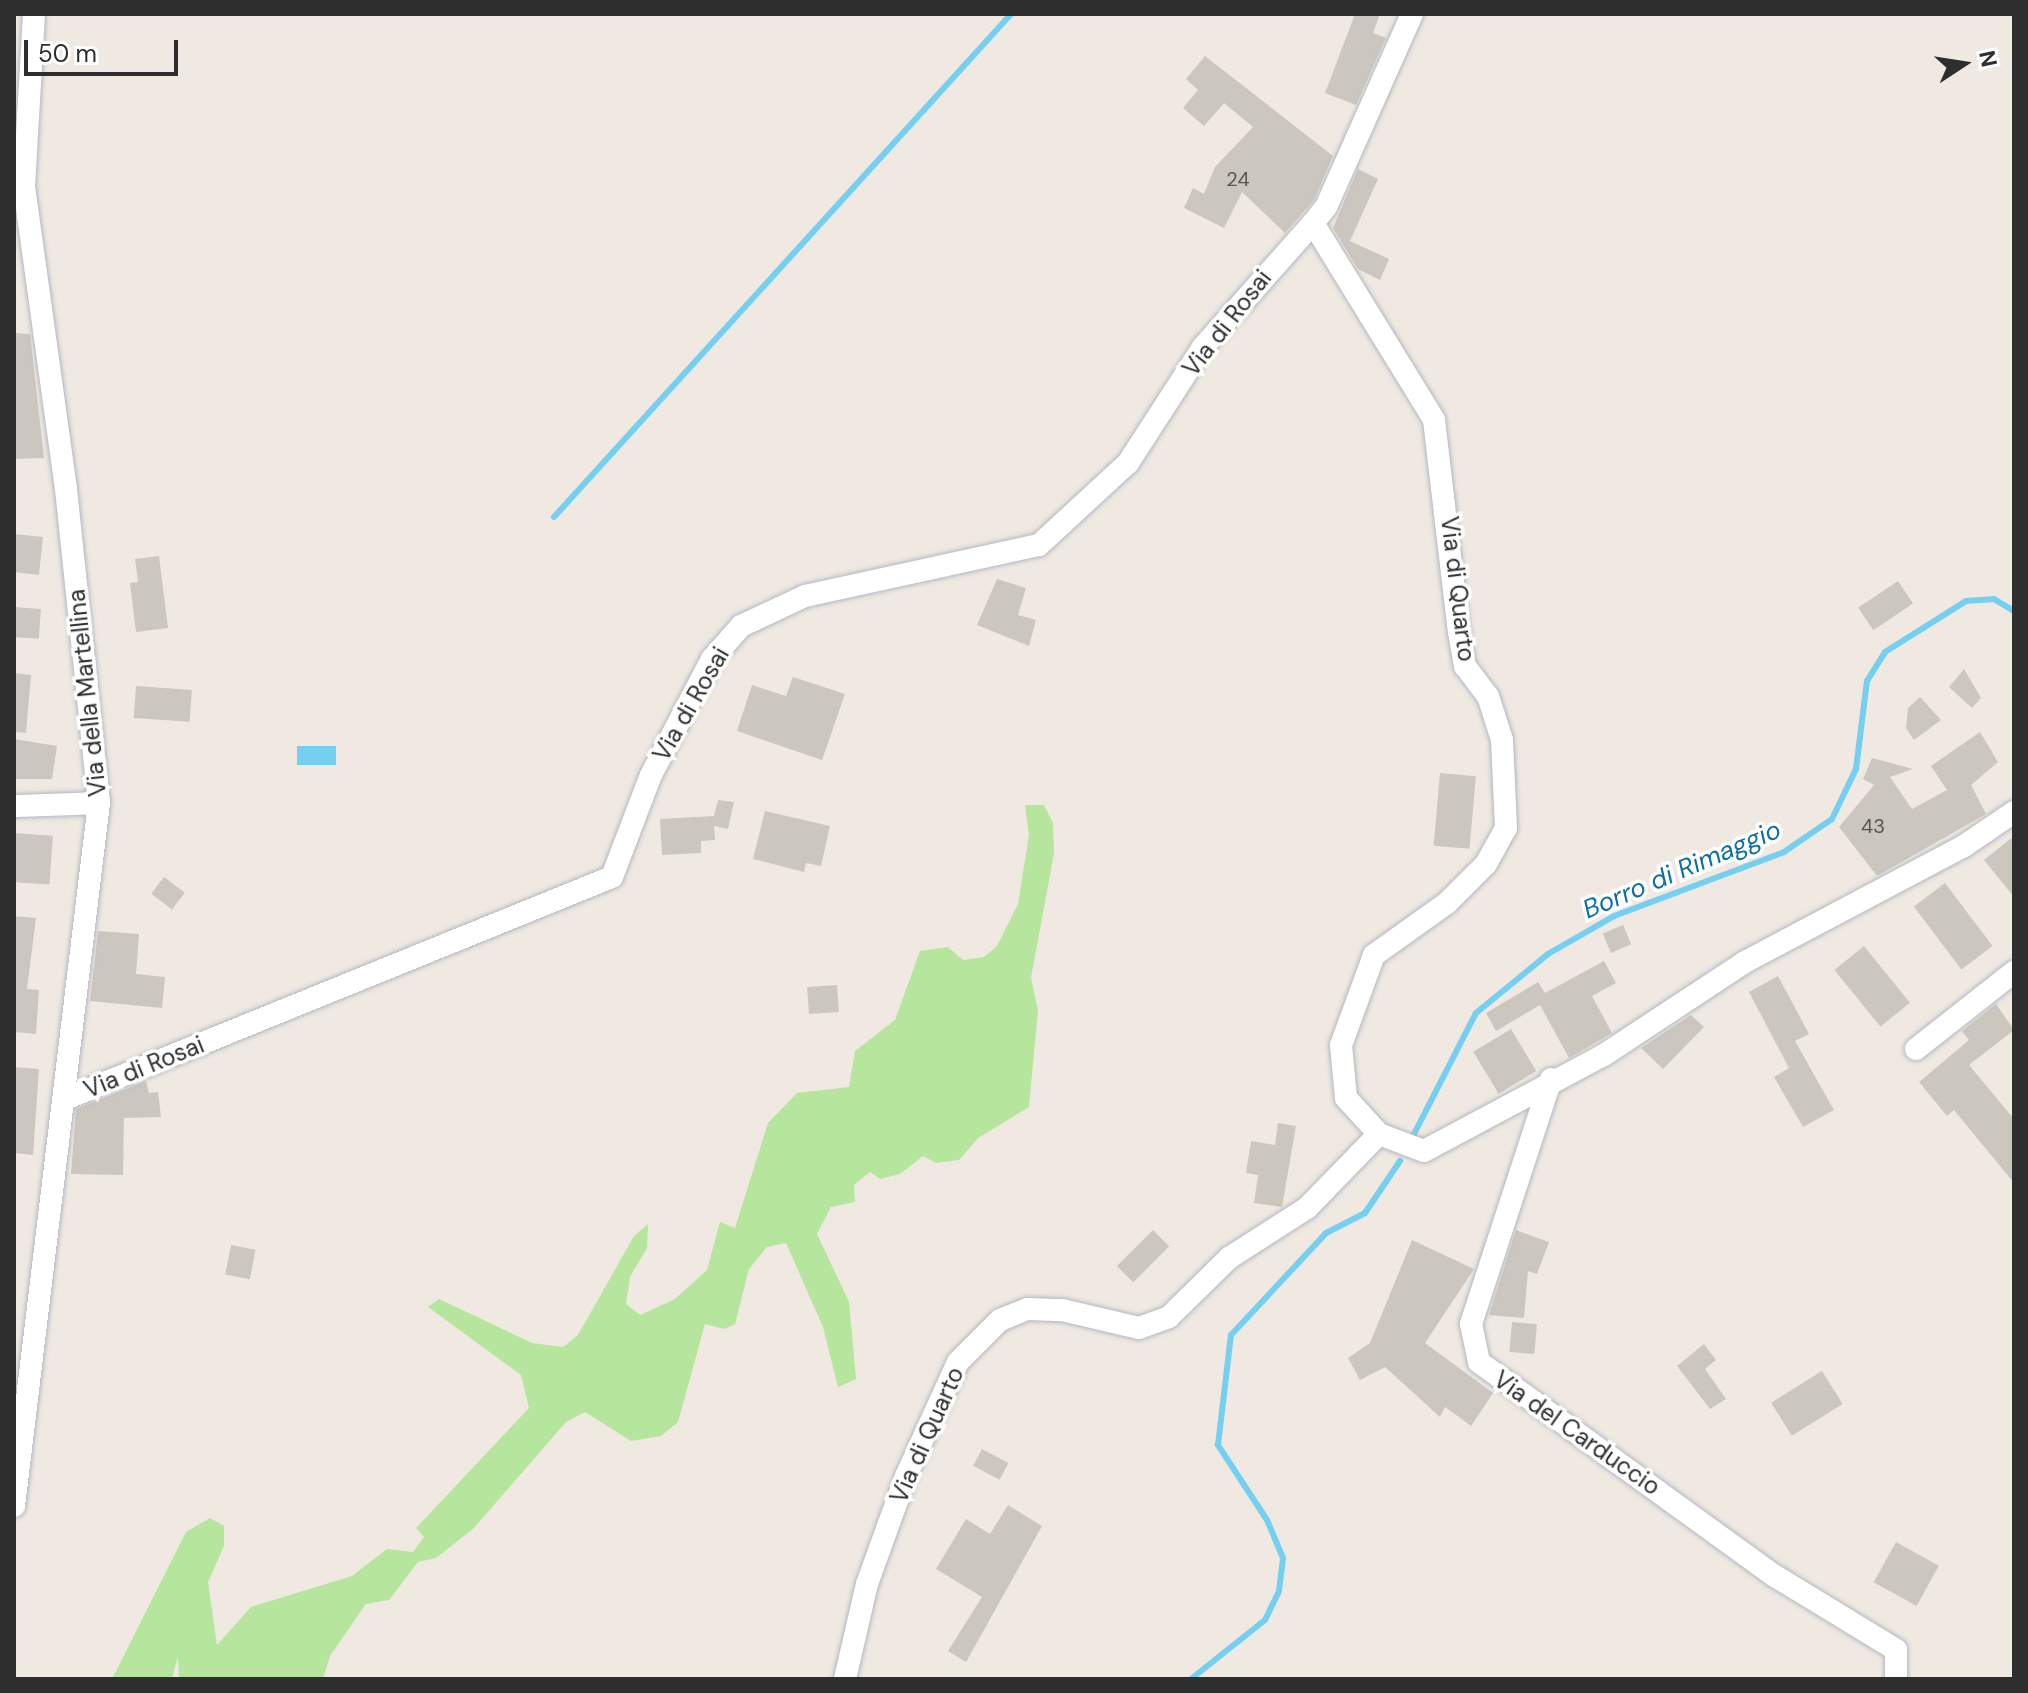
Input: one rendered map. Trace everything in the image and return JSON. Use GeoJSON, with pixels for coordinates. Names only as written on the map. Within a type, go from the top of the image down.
{"type":"FeatureCollection","features":[{"type":"Feature","properties":{"kind":"street"},"geometry":{"type":"LineString","coordinates":[[1313,223],[1326,207],[1412,14]]}},
{"type":"Feature","properties":{"kind":"street","name":"Via della Martellina"},"geometry":{"type":"LineString","coordinates":[[14,1506],[99,803],[66,489],[24,187],[37,17]]}},
{"type":"Feature","properties":{"kind":"street","name":"Via di Rosai"},"geometry":{"type":"LineString","coordinates":[[65,1099],[612,877],[651,775],[712,659],[741,626],[805,596],[1039,545],[1128,463],[1203,347],[1313,223]]}},
{"type":"Feature","properties":{"kind":"street","name":"Via di Quarto"},"geometry":{"type":"LineString","coordinates":[[1313,223],[1434,420],[1465,666],[1488,696],[1502,740],[1506,828],[1486,864],[1447,903],[1374,955],[1341,1045],[1346,1098],[1379,1134],[1424,1151],[1513,1107],[1551,1079],[1583,1068],[1745,962],[1964,846],[2014,812]]}},
{"type":"Feature","properties":{"kind":"street"},"geometry":{"type":"LineString","coordinates":[[14,806],[99,803]]}},
{"type":"Feature","properties":{"kind":"street"},"geometry":{"type":"LineString","coordinates":[[1916,1049],[2014,972]]}},
{"type":"Feature","properties":{"kind":"street","name":"Via del Carduccio"},"geometry":{"type":"LineString","coordinates":[[1551,1079],[1471,1324],[1479,1362],[1775,1576],[1896,1650],[1896,1679]]}},
{"type":"Feature","properties":{"kind":"street","name":"Via di Quarto"},"geometry":{"type":"LineString","coordinates":[[845,1679],[872,1570],[958,1362],[1000,1320],[1027,1309],[1062,1310],[1139,1328],[1169,1317],[1229,1258],[1307,1208],[1379,1134]]}},
{"type":"Feature","properties":{"kind":"green space"},"geometry":{"type":"Polygon","coordinates":[[[1025,805],[1044,805],[1053,823],[1054,853],[1031,978],[1038,1010],[1029,1107],[978,1138],[959,1160],[936,1163],[923,1156],[900,1174],[880,1179],[870,1172],[854,1185],[855,1202],[831,1207],[817,1234],[849,1302],[856,1379],[838,1387],[823,1327],[786,1243],[767,1247],[749,1269],[735,1324],[724,1329],[705,1324],[678,1422],[661,1436],[631,1441],[585,1412],[566,1422],[474,1528],[436,1558],[418,1562],[389,1600],[366,1604],[330,1656],[323,1679],[179,1679],[178,1656],[172,1679],[112,1679],[186,1532],[210,1518],[224,1526],[224,1546],[208,1582],[217,1645],[251,1607],[352,1576],[387,1549],[413,1552],[424,1537],[416,1528],[529,1408],[521,1375],[428,1307],[439,1299],[532,1343],[563,1347],[578,1335],[634,1236],[648,1224],[647,1248],[630,1277],[626,1304],[640,1315],[675,1299],[707,1270],[720,1222],[735,1228],[768,1123],[797,1093],[849,1087],[855,1051],[895,1020],[920,951],[948,947],[963,960],[984,957],[997,946],[1018,904],[1029,835],[1025,805]]]}},
{"type":"Feature","properties":{"kind":"water"},"geometry":{"type":"Polygon","coordinates":[[[297,746],[336,746],[336,765],[297,765],[297,746]]]}},
{"type":"Feature","properties":{"kind":"building"},"geometry":{"type":"Polygon","coordinates":[[[1355,14],[1380,14],[1373,33],[1386,38],[1356,105],[1325,93],[1355,14]]]}},
{"type":"Feature","properties":{"kind":"building"},"geometry":{"type":"Polygon","coordinates":[[[1205,56],[1333,156],[1314,200],[1285,233],[1242,192],[1224,228],[1184,208],[1193,188],[1204,194],[1215,167],[1253,127],[1224,103],[1204,126],[1183,108],[1198,90],[1186,79],[1205,56]]]}},
{"type":"Feature","properties":{"kind":"building"},"geometry":{"type":"Polygon","coordinates":[[[1358,169],[1378,179],[1350,241],[1389,259],[1380,280],[1358,269],[1333,228],[1358,169]]]}},
{"type":"Feature","properties":{"kind":"building"},"geometry":{"type":"Polygon","coordinates":[[[14,333],[30,334],[44,458],[14,459],[14,333]]]}},
{"type":"Feature","properties":{"kind":"building"},"geometry":{"type":"Polygon","coordinates":[[[14,534],[43,537],[39,575],[14,572],[14,534]]]}},
{"type":"Feature","properties":{"kind":"building"},"geometry":{"type":"Polygon","coordinates":[[[159,556],[168,628],[136,632],[130,583],[138,582],[135,559],[159,556]]]}},
{"type":"Feature","properties":{"kind":"building"},"geometry":{"type":"Polygon","coordinates":[[[997,579],[1026,588],[1018,615],[1036,620],[1029,646],[977,625],[997,579]]]}},
{"type":"Feature","properties":{"kind":"building"},"geometry":{"type":"Polygon","coordinates":[[[1898,581],[1913,603],[1873,630],[1858,608],[1898,581]]]}},
{"type":"Feature","properties":{"kind":"building"},"geometry":{"type":"Polygon","coordinates":[[[14,607],[41,609],[39,639],[14,637],[14,607]]]}},
{"type":"Feature","properties":{"kind":"building"},"geometry":{"type":"Polygon","coordinates":[[[1964,669],[1981,698],[1972,708],[1949,687],[1964,669]]]}},
{"type":"Feature","properties":{"kind":"building"},"geometry":{"type":"Polygon","coordinates":[[[14,673],[31,675],[26,733],[14,732],[14,673]]]}},
{"type":"Feature","properties":{"kind":"building"},"geometry":{"type":"Polygon","coordinates":[[[793,677],[845,694],[822,760],[737,731],[752,685],[786,696],[793,677]]]}},
{"type":"Feature","properties":{"kind":"building"},"geometry":{"type":"Polygon","coordinates":[[[136,686],[192,690],[190,722],[134,718],[136,686]]]}},
{"type":"Feature","properties":{"kind":"building"},"geometry":{"type":"Polygon","coordinates":[[[1920,697],[1941,720],[1914,740],[1906,728],[1908,708],[1920,697]]]}},
{"type":"Feature","properties":{"kind":"building"},"geometry":{"type":"Polygon","coordinates":[[[1980,732],[1998,762],[1971,785],[1986,814],[1877,876],[1839,827],[1874,785],[1863,779],[1872,758],[1913,769],[1890,777],[1912,809],[1947,790],[1931,766],[1980,732]]]}},
{"type":"Feature","properties":{"kind":"building"},"geometry":{"type":"Polygon","coordinates":[[[14,739],[57,746],[52,779],[14,779],[14,739]]]}},
{"type":"Feature","properties":{"kind":"building"},"geometry":{"type":"Polygon","coordinates":[[[1440,773],[1476,776],[1470,849],[1434,846],[1440,773]]]}},
{"type":"Feature","properties":{"kind":"building"},"geometry":{"type":"Polygon","coordinates":[[[718,800],[734,802],[728,829],[714,826],[715,840],[701,841],[701,853],[662,855],[660,819],[714,816],[718,800]]]}},
{"type":"Feature","properties":{"kind":"building"},"geometry":{"type":"Polygon","coordinates":[[[765,811],[830,826],[821,866],[806,863],[804,872],[753,859],[765,811]]]}},
{"type":"Feature","properties":{"kind":"building"},"geometry":{"type":"Polygon","coordinates":[[[14,833],[53,836],[49,885],[14,882],[14,833]]]}},
{"type":"Feature","properties":{"kind":"building"},"geometry":{"type":"Polygon","coordinates":[[[2014,836],[2014,897],[1984,860],[2014,836]]]}},
{"type":"Feature","properties":{"kind":"building"},"geometry":{"type":"Polygon","coordinates":[[[164,877],[185,893],[172,909],[151,894],[164,877]]]}},
{"type":"Feature","properties":{"kind":"building"},"geometry":{"type":"Polygon","coordinates":[[[1945,883],[1993,946],[1961,970],[1914,906],[1945,883]]]}},
{"type":"Feature","properties":{"kind":"building"},"geometry":{"type":"Polygon","coordinates":[[[14,916],[36,918],[27,989],[39,990],[36,1034],[14,1032],[14,916]]]}},
{"type":"Feature","properties":{"kind":"building"},"geometry":{"type":"Polygon","coordinates":[[[1623,925],[1631,944],[1611,953],[1603,934],[1623,925]]]}},
{"type":"Feature","properties":{"kind":"building"},"geometry":{"type":"Polygon","coordinates":[[[98,931],[139,934],[136,974],[165,977],[162,1008],[90,1001],[98,931]]]}},
{"type":"Feature","properties":{"kind":"building"},"geometry":{"type":"Polygon","coordinates":[[[1864,946],[1910,1003],[1880,1027],[1834,970],[1864,946]]]}},
{"type":"Feature","properties":{"kind":"building"},"geometry":{"type":"Polygon","coordinates":[[[1604,961],[1616,983],[1592,996],[1612,1033],[1569,1058],[1540,1005],[1496,1031],[1486,1013],[1538,982],[1545,993],[1604,961]]]}},
{"type":"Feature","properties":{"kind":"building"},"geometry":{"type":"Polygon","coordinates":[[[1778,976],[1809,1034],[1795,1041],[1834,1110],[1803,1127],[1774,1077],[1789,1068],[1749,992],[1778,976]]]}},
{"type":"Feature","properties":{"kind":"building"},"geometry":{"type":"Polygon","coordinates":[[[837,985],[839,1012],[809,1014],[807,987],[837,985]]]}},
{"type":"Feature","properties":{"kind":"building"},"geometry":{"type":"Polygon","coordinates":[[[1996,1004],[2014,1030],[1969,1065],[2014,1119],[2014,1183],[1954,1110],[1947,1116],[1919,1082],[1969,1040],[1962,1031],[1996,1004]]]}},
{"type":"Feature","properties":{"kind":"building"},"geometry":{"type":"Polygon","coordinates":[[[1691,1015],[1704,1027],[1663,1069],[1641,1048],[1691,1015]]]}},
{"type":"Feature","properties":{"kind":"building"},"geometry":{"type":"Polygon","coordinates":[[[1511,1029],[1536,1071],[1499,1094],[1473,1052],[1511,1029]]]}},
{"type":"Feature","properties":{"kind":"building"},"geometry":{"type":"Polygon","coordinates":[[[14,1067],[39,1069],[33,1155],[14,1153],[14,1067]]]}},
{"type":"Feature","properties":{"kind":"building"},"geometry":{"type":"Polygon","coordinates":[[[146,1081],[149,1093],[158,1092],[161,1117],[124,1118],[123,1175],[71,1174],[76,1109],[146,1081]]]}},
{"type":"Feature","properties":{"kind":"building"},"geometry":{"type":"Polygon","coordinates":[[[1278,1123],[1296,1126],[1282,1207],[1254,1203],[1258,1175],[1246,1173],[1251,1141],[1275,1145],[1278,1123]]]}},
{"type":"Feature","properties":{"kind":"building"},"geometry":{"type":"Polygon","coordinates":[[[1153,1230],[1169,1246],[1133,1282],[1117,1266],[1153,1230]]]}},
{"type":"Feature","properties":{"kind":"building"},"geometry":{"type":"Polygon","coordinates":[[[1516,1230],[1549,1242],[1537,1274],[1528,1271],[1524,1318],[1489,1315],[1516,1230]]]}},
{"type":"Feature","properties":{"kind":"building"},"geometry":{"type":"Polygon","coordinates":[[[1412,1240],[1474,1269],[1425,1343],[1493,1393],[1471,1426],[1445,1407],[1440,1417],[1385,1367],[1360,1380],[1348,1358],[1370,1343],[1412,1240]]]}},
{"type":"Feature","properties":{"kind":"building"},"geometry":{"type":"Polygon","coordinates":[[[231,1245],[256,1250],[250,1279],[225,1274],[231,1245]]]}},
{"type":"Feature","properties":{"kind":"building"},"geometry":{"type":"Polygon","coordinates":[[[1512,1322],[1537,1324],[1534,1354],[1509,1352],[1512,1322]]]}},
{"type":"Feature","properties":{"kind":"building"},"geometry":{"type":"Polygon","coordinates":[[[1704,1344],[1716,1360],[1705,1369],[1726,1399],[1710,1409],[1677,1366],[1704,1344]]]}},
{"type":"Feature","properties":{"kind":"building"},"geometry":{"type":"Polygon","coordinates":[[[1822,1371],[1843,1404],[1792,1436],[1771,1403],[1822,1371]]]}},
{"type":"Feature","properties":{"kind":"building"},"geometry":{"type":"Polygon","coordinates":[[[982,1449],[1008,1463],[1000,1480],[973,1466],[982,1449]]]}},
{"type":"Feature","properties":{"kind":"building"},"geometry":{"type":"Polygon","coordinates":[[[1008,1505],[1042,1526],[966,1662],[948,1651],[982,1597],[936,1569],[966,1519],[990,1534],[1008,1505]]]}},
{"type":"Feature","properties":{"kind":"building"},"geometry":{"type":"Polygon","coordinates":[[[1896,1542],[1939,1566],[1917,1606],[1874,1582],[1896,1542]]]}},
{"type":"Feature","properties":{"kind":"waterway"},"geometry":{"type":"LineString","coordinates":[[554,517],[1011,14]]}},
{"type":"Feature","properties":{"kind":"waterway","name":"Borro di Rimaggio"},"geometry":{"type":"LineString","coordinates":[[1413,1136],[1476,1013],[1548,954],[1614,916],[1784,852],[1832,819],[1856,769],[1867,681],[1885,652],[1966,601],[1994,599],[2014,611]]}},
{"type":"Feature","properties":{"kind":"waterway","name":"Borro di Rimaggio"},"geometry":{"type":"LineString","coordinates":[[1191,1679],[1265,1620],[1279,1591],[1283,1558],[1267,1520],[1218,1445],[1231,1335],[1326,1233],[1365,1213],[1400,1161]]}}]}
